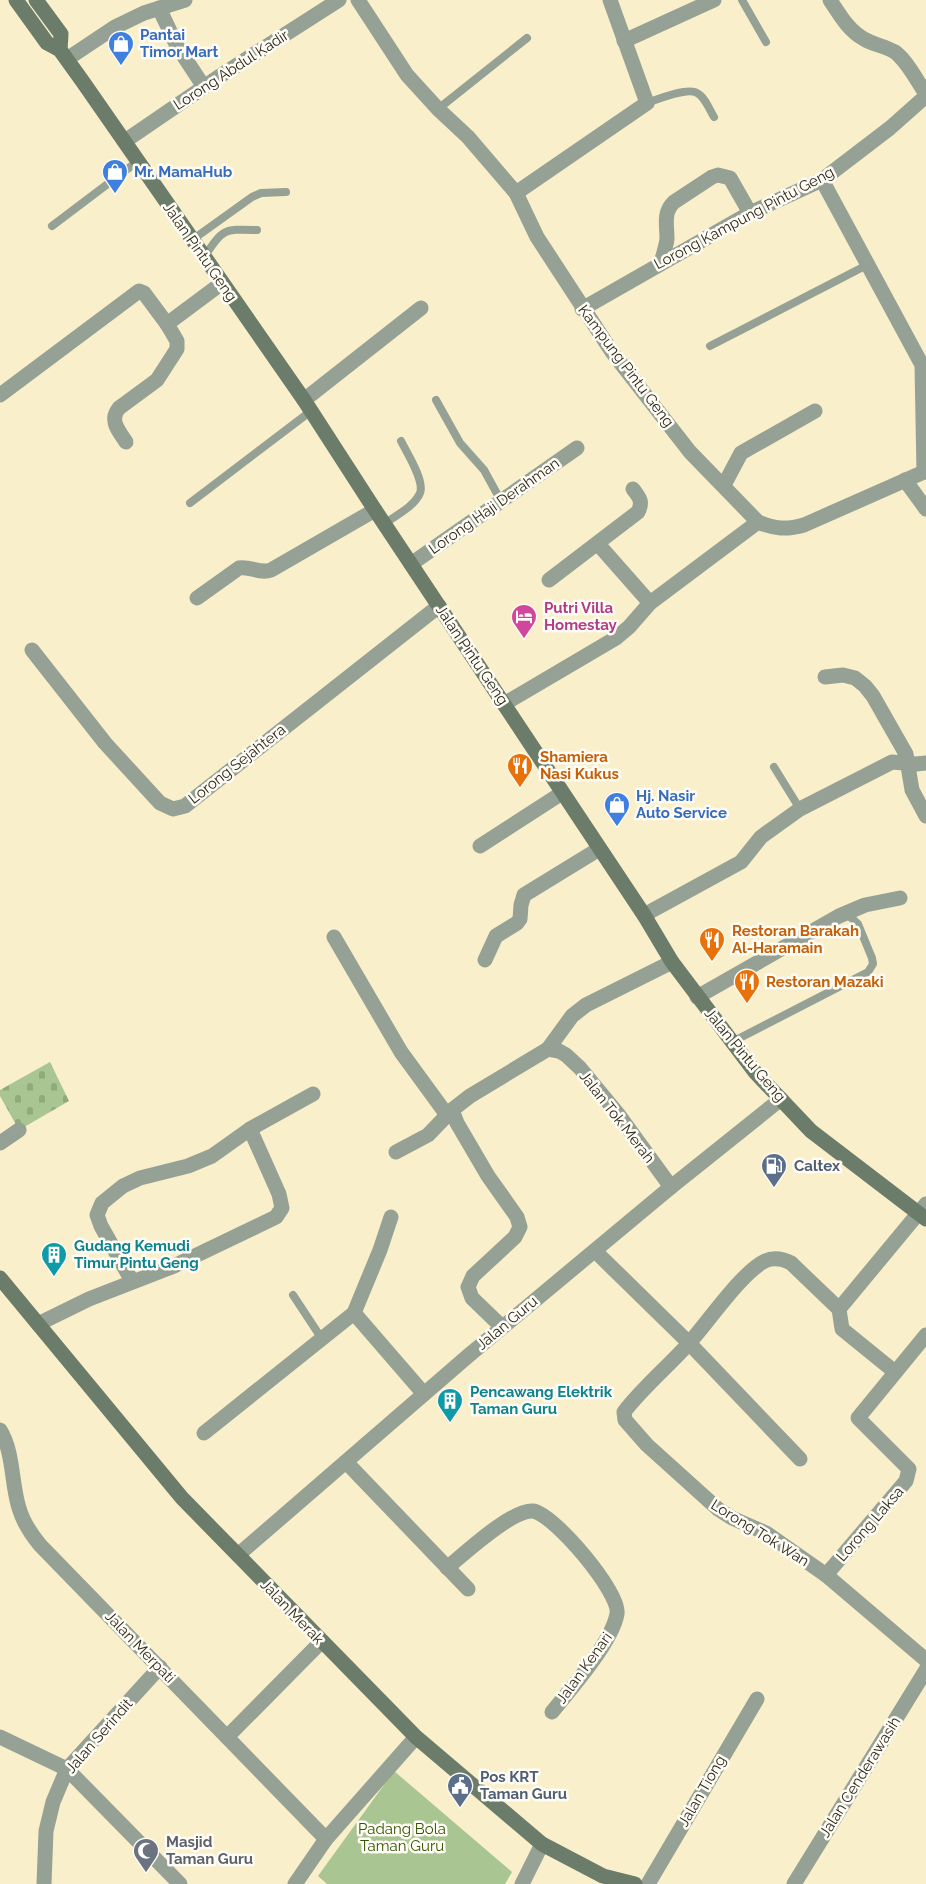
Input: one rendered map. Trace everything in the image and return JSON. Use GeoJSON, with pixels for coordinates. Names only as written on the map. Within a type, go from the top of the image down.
{"type":"FeatureCollection","features":[{"type":"Feature","properties":{"kind":"main road","name":"Jalan Pintu Geng"},"geometry":{"type":"LineString","coordinates":[[14,0],[46,43],[63,55],[307,405],[697,997],[755,1072],[811,1131],[923,1212]]}},
{"type":"Feature","properties":{"kind":"main road","name":"Jalan Pintu Geng"},"geometry":{"type":"LineString","coordinates":[[36,0],[60,34],[63,55]]}},
{"type":"Feature","properties":{"kind":"main road","name":"Jalan Merak"},"geometry":{"type":"LineString","coordinates":[[0,1278],[182,1498],[416,1737],[542,1844],[603,1876],[635,1884]]}},
{"type":"Feature","properties":{"kind":"street"},"geometry":{"type":"LineString","coordinates":[[63,55],[144,13],[185,0]]}},
{"type":"Feature","properties":{"kind":"street","name":"Lorong Abdul Kadir"},"geometry":{"type":"LineString","coordinates":[[125,141],[339,0]]}},
{"type":"Feature","properties":{"kind":"street","name":"Kampung Pintu Geng"},"geometry":{"type":"LineString","coordinates":[[358,0],[407,75],[475,145],[516,193],[537,237],[612,352],[690,452],[758,522]]}},
{"type":"Feature","properties":{"kind":"street"},"geometry":{"type":"LineString","coordinates":[[516,193],[646,103],[610,0]]}},
{"type":"Feature","properties":{"kind":"street"},"geometry":{"type":"LineString","coordinates":[[624,41],[714,0]]}},
{"type":"Feature","properties":{"kind":"street"},"geometry":{"type":"LineString","coordinates":[[830,0],[846,26],[865,40],[884,46],[903,59],[926,95]]}},
{"type":"Feature","properties":{"kind":"street"},"geometry":{"type":"LineString","coordinates":[[159,8],[177,45],[204,87]]}},
{"type":"Feature","properties":{"kind":"street","name":"Lorong Kampung Pintu Geng"},"geometry":{"type":"LineString","coordinates":[[582,309],[750,213],[822,180],[890,128],[926,95]]}},
{"type":"Feature","properties":{"kind":"street"},"geometry":{"type":"LineString","coordinates":[[661,263],[667,241],[668,207],[712,177],[718,175],[730,178],[750,213]]}},
{"type":"Feature","properties":{"kind":"street"},"geometry":{"type":"LineString","coordinates":[[504,704],[616,638],[650,603],[758,522],[773,528],[787,529],[804,525],[925,471],[924,364],[867,265],[822,180]]}},
{"type":"Feature","properties":{"kind":"street"},"geometry":{"type":"LineString","coordinates":[[167,324],[222,283]]}},
{"type":"Feature","properties":{"kind":"street"},"geometry":{"type":"LineString","coordinates":[[0,395],[139,291],[144,293],[167,324],[177,340],[177,349],[157,380],[114,414],[113,420],[126,442]]}},
{"type":"Feature","properties":{"kind":"street"},"geometry":{"type":"LineString","coordinates":[[307,405],[421,308]]}},
{"type":"Feature","properties":{"kind":"street"},"geometry":{"type":"LineString","coordinates":[[724,485],[741,453],[815,411]]}},
{"type":"Feature","properties":{"kind":"street","name":"Lorong Haji Derahman"},"geometry":{"type":"LineString","coordinates":[[411,564],[577,448]]}},
{"type":"Feature","properties":{"kind":"street"},"geometry":{"type":"LineString","coordinates":[[905,480],[926,509]]}},
{"type":"Feature","properties":{"kind":"street"},"geometry":{"type":"LineString","coordinates":[[549,580],[638,512],[642,505],[640,497],[633,489]]}},
{"type":"Feature","properties":{"kind":"street"},"geometry":{"type":"LineString","coordinates":[[197,598],[239,568],[262,572],[272,570],[375,510]]}},
{"type":"Feature","properties":{"kind":"street"},"geometry":{"type":"LineString","coordinates":[[598,544],[650,603]]}},
{"type":"Feature","properties":{"kind":"street","name":"Lorong Sejahtera"},"geometry":{"type":"LineString","coordinates":[[32,650],[105,743],[160,802],[172,809],[184,806],[439,606]]}},
{"type":"Feature","properties":{"kind":"street"},"geometry":{"type":"LineString","coordinates":[[825,677],[843,675],[855,678],[865,686],[906,754],[912,790],[926,816]]}},
{"type":"Feature","properties":{"kind":"street"},"geometry":{"type":"LineString","coordinates":[[644,915],[742,861],[763,835],[800,808],[889,763],[895,761],[916,765],[926,763]]}},
{"type":"Feature","properties":{"kind":"street"},"geometry":{"type":"LineString","coordinates":[[480,846],[562,793]]}},
{"type":"Feature","properties":{"kind":"street"},"geometry":{"type":"LineString","coordinates":[[484,960],[496,936],[520,919],[524,895],[599,849]]}},
{"type":"Feature","properties":{"kind":"street"},"geometry":{"type":"LineString","coordinates":[[697,997],[839,916],[866,905],[900,898]]}},
{"type":"Feature","properties":{"kind":"street"},"geometry":{"type":"LineString","coordinates":[[334,937],[400,1052],[450,1113],[488,1176],[520,1222],[519,1233],[473,1276],[468,1287],[472,1298],[502,1327]]}},
{"type":"Feature","properties":{"kind":"street"},"geometry":{"type":"LineString","coordinates":[[396,1152],[428,1135],[470,1096],[553,1050],[572,1017],[586,1005],[672,962]]}},
{"type":"Feature","properties":{"kind":"street","name":"Jalan Tok Merah"},"geometry":{"type":"LineString","coordinates":[[553,1050],[580,1068],[618,1114],[671,1187]]}},
{"type":"Feature","properties":{"kind":"street"},"geometry":{"type":"LineString","coordinates":[[132,1281],[100,1226],[98,1215],[102,1203],[123,1186],[140,1178],[188,1166],[212,1156],[250,1129],[313,1094]]}},
{"type":"Feature","properties":{"kind":"street","name":"Jalan Guru"},"geometry":{"type":"LineString","coordinates":[[238,1555],[502,1327],[781,1099]]}},
{"type":"Feature","properties":{"kind":"street"},"geometry":{"type":"LineString","coordinates":[[38,1323],[132,1281],[174,1266],[271,1220],[280,1213],[282,1208],[279,1194],[250,1129]]}},
{"type":"Feature","properties":{"kind":"street"},"geometry":{"type":"LineString","coordinates":[[0,1143],[19,1130]]}},
{"type":"Feature","properties":{"kind":"street"},"geometry":{"type":"LineString","coordinates":[[839,1309],[923,1212]]}},
{"type":"Feature","properties":{"kind":"street"},"geometry":{"type":"LineString","coordinates":[[204,1433],[354,1312],[380,1250],[391,1216]]}},
{"type":"Feature","properties":{"kind":"street"},"geometry":{"type":"LineString","coordinates":[[595,1251],[689,1343],[800,1459]]}},
{"type":"Feature","properties":{"kind":"street"},"geometry":{"type":"LineString","coordinates":[[689,1343],[751,1270],[765,1261],[783,1259],[791,1263],[839,1309],[842,1329],[895,1372]]}},
{"type":"Feature","properties":{"kind":"street"},"geometry":{"type":"LineString","coordinates":[[354,1312],[424,1394]]}},
{"type":"Feature","properties":{"kind":"street","name":"Lorong Laksa"},"geometry":{"type":"LineString","coordinates":[[826,1575],[906,1481],[909,1469],[858,1418],[926,1335]]}},
{"type":"Feature","properties":{"kind":"street","name":"Lorong Tok Wan"},"geometry":{"type":"LineString","coordinates":[[689,1343],[635,1397],[624,1412],[625,1420],[647,1445],[718,1509],[766,1533],[826,1575],[926,1660]]}},
{"type":"Feature","properties":{"kind":"street","name":"Jalan Merpati"},"geometry":{"type":"LineString","coordinates":[[0,1430],[10,1456],[7,1490],[40,1545],[326,1839]]}},
{"type":"Feature","properties":{"kind":"street"},"geometry":{"type":"LineString","coordinates":[[346,1462],[468,1589]]}},
{"type":"Feature","properties":{"kind":"street","name":"Jalan Kenari"},"geometry":{"type":"LineString","coordinates":[[447,1568],[510,1518],[533,1511],[541,1514],[560,1530],[589,1559],[615,1600],[618,1611],[612,1629],[582,1675],[552,1712]]}},
{"type":"Feature","properties":{"kind":"street"},"geometry":{"type":"LineString","coordinates":[[227,1737],[321,1642]]}},
{"type":"Feature","properties":{"kind":"street","name":"Jalan Serindit"},"geometry":{"type":"LineString","coordinates":[[44,1884],[46,1831],[53,1802],[67,1769],[160,1667]]}},
{"type":"Feature","properties":{"kind":"street","name":"Jalan Cenderawasih"},"geometry":{"type":"LineString","coordinates":[[794,1884],[926,1670]]}},
{"type":"Feature","properties":{"kind":"street","name":"Jalan Tiong"},"geometry":{"type":"LineString","coordinates":[[648,1884],[757,1699]]}},
{"type":"Feature","properties":{"kind":"street"},"geometry":{"type":"LineString","coordinates":[[0,1737],[67,1769],[180,1884]]}},
{"type":"Feature","properties":{"kind":"street"},"geometry":{"type":"LineString","coordinates":[[295,1884],[326,1839],[416,1737]]}},
{"type":"Feature","properties":{"kind":"street"},"geometry":{"type":"LineString","coordinates":[[522,1884],[542,1844]]}},
{"type":"Feature","properties":{"kind":"lane"},"geometry":{"type":"LineString","coordinates":[[742,0],[765,42]]}},
{"type":"Feature","properties":{"kind":"lane"},"geometry":{"type":"LineString","coordinates":[[438,109],[527,38]]}},
{"type":"Feature","properties":{"kind":"lane"},"geometry":{"type":"LineString","coordinates":[[646,103],[686,91],[696,92],[703,98],[714,117]]}},
{"type":"Feature","properties":{"kind":"lane"},"geometry":{"type":"LineString","coordinates":[[52,226],[138,161]]}},
{"type":"Feature","properties":{"kind":"lane"},"geometry":{"type":"LineString","coordinates":[[192,240],[252,197],[261,193],[286,192]]}},
{"type":"Feature","properties":{"kind":"lane"},"geometry":{"type":"LineString","coordinates":[[204,256],[218,236],[228,230],[257,230]]}},
{"type":"Feature","properties":{"kind":"lane"},"geometry":{"type":"LineString","coordinates":[[710,346],[867,265]]}},
{"type":"Feature","properties":{"kind":"lane"},"geometry":{"type":"LineString","coordinates":[[435,400],[460,443],[484,470],[501,501]]}},
{"type":"Feature","properties":{"kind":"lane"},"geometry":{"type":"LineString","coordinates":[[190,503],[307,405]]}},
{"type":"Feature","properties":{"kind":"lane"},"geometry":{"type":"LineString","coordinates":[[384,524],[420,494],[420,481],[401,441]]}},
{"type":"Feature","properties":{"kind":"lane"},"geometry":{"type":"LineString","coordinates":[[774,767],[800,808]]}},
{"type":"Feature","properties":{"kind":"lane"},"geometry":{"type":"LineString","coordinates":[[732,1042],[868,972],[873,964],[873,958],[858,924],[847,914]]}},
{"type":"Feature","properties":{"kind":"lane"},"geometry":{"type":"LineString","coordinates":[[293,1295],[322,1339]]}},
{"type":"Feature","properties":{"kind":"green space"},"geometry":{"type":"Polygon","coordinates":[[[50,1062],[69,1101],[19,1130],[0,1096],[0,1090],[50,1062]]]}},
{"type":"Feature","properties":{"kind":"green space","name":"Padang Bola Taman Guru"},"geometry":{"type":"Polygon","coordinates":[[[394,1771],[512,1872],[505,1884],[327,1884],[318,1876],[394,1771]]]}},
{"type":"Feature","properties":{"kind":"place","name":"Pantai Timor Mart"},"geometry":{"type":"Point","coordinates":[121,67]}},
{"type":"Feature","properties":{"kind":"place","name":"Mr. MamaHub"},"geometry":{"type":"Point","coordinates":[115,195]}},
{"type":"Feature","properties":{"kind":"place","name":"Putri Villa Homestay"},"geometry":{"type":"Point","coordinates":[524,640]}},
{"type":"Feature","properties":{"kind":"place","name":"Shamiera Nasi Kukus"},"geometry":{"type":"Point","coordinates":[520,789]}},
{"type":"Feature","properties":{"kind":"place","name":"Hj. Nasir Auto Service"},"geometry":{"type":"Point","coordinates":[617,828]}},
{"type":"Feature","properties":{"kind":"place","name":"Restoran Barakah Al-Haramain"},"geometry":{"type":"Point","coordinates":[712,963]}},
{"type":"Feature","properties":{"kind":"place","name":"Restoran Mazaki"},"geometry":{"type":"Point","coordinates":[747,1005]}},
{"type":"Feature","properties":{"kind":"place","name":"Caltex"},"geometry":{"type":"Point","coordinates":[774,1189]}},
{"type":"Feature","properties":{"kind":"place","name":"Gudang Kemudi Timur Pintu Geng"},"geometry":{"type":"Point","coordinates":[54,1278]}},
{"type":"Feature","properties":{"kind":"place","name":"Pencawang Elektrik Taman Guru"},"geometry":{"type":"Point","coordinates":[450,1424]}},
{"type":"Feature","properties":{"kind":"place","name":"Pos KRT Taman Guru"},"geometry":{"type":"Point","coordinates":[460,1809]}},
{"type":"Feature","properties":{"kind":"place","name":"Masjid Taman Guru"},"geometry":{"type":"Point","coordinates":[146,1874]}}]}
